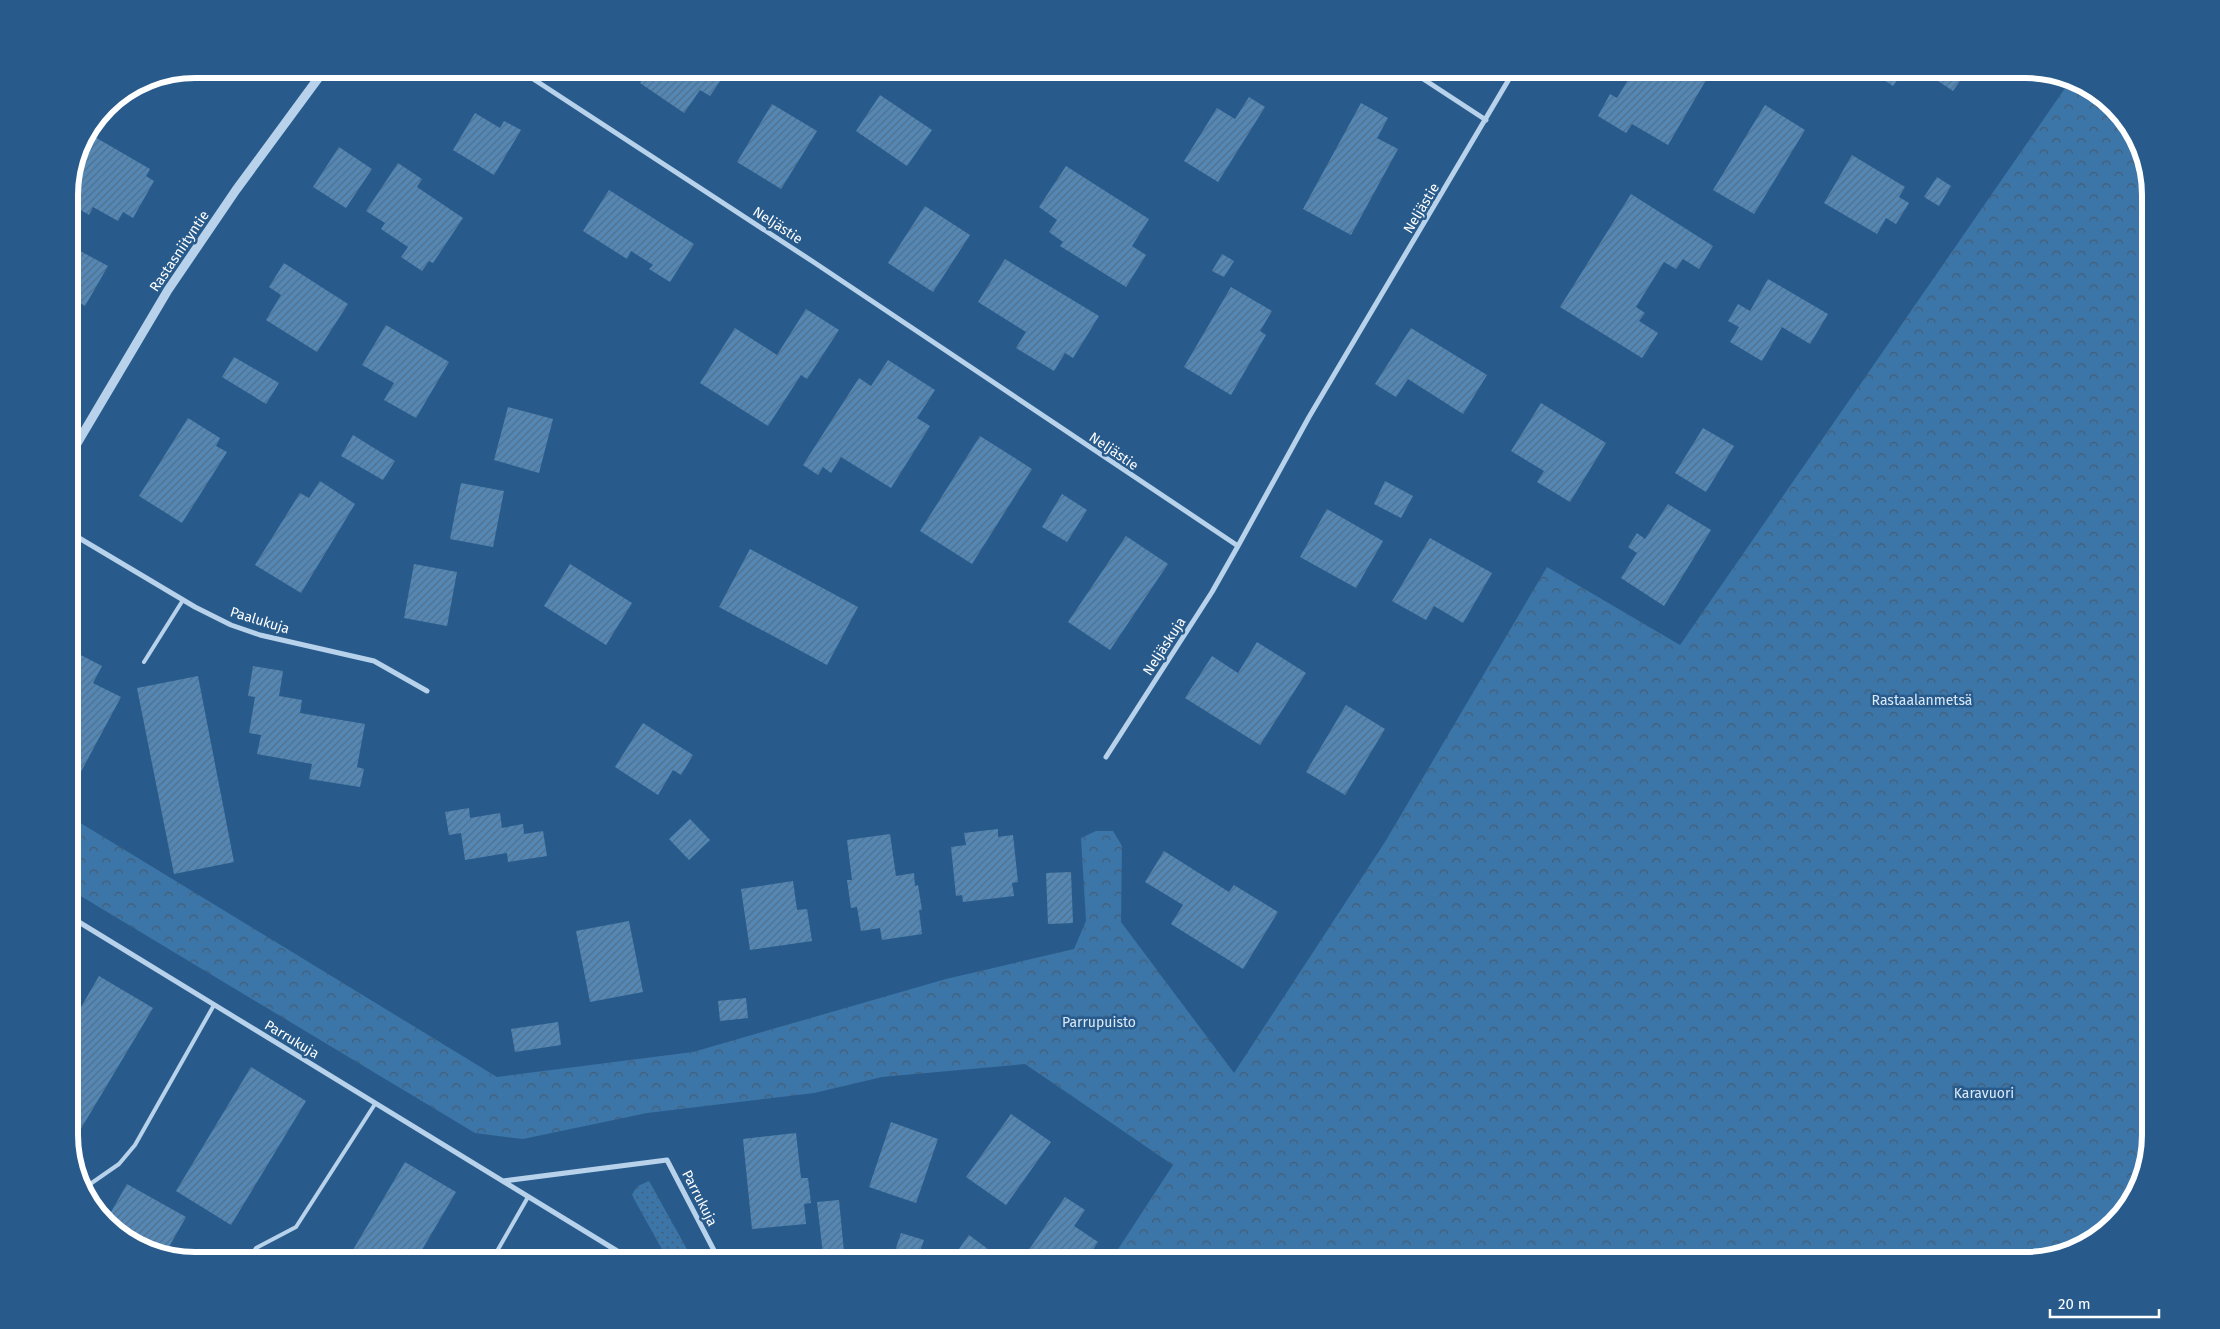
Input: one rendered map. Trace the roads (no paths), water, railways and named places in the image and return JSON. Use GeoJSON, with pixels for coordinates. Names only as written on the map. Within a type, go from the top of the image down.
{"type":"FeatureCollection","features":[{"type":"Feature","properties":{"kind":"street","name":"Rastasniityntie"},"geometry":{"type":"LineString","coordinates":[[78,442],[168,290],[236,190],[318,78]]}},
{"type":"Feature","properties":{"kind":"street","name":"Neljästie"},"geometry":{"type":"LineString","coordinates":[[532,78],[815,263],[1238,546],[1309,417],[1510,78]]}},
{"type":"Feature","properties":{"kind":"street"},"geometry":{"type":"LineString","coordinates":[[1422,78],[1486,120]]}},
{"type":"Feature","properties":{"kind":"street","name":"Paalukuja"},"geometry":{"type":"LineString","coordinates":[[78,537],[183,600],[231,625],[260,635],[374,661],[427,691]]}},
{"type":"Feature","properties":{"kind":"street","name":"Neljäskuja"},"geometry":{"type":"LineString","coordinates":[[1106,757],[1212,592],[1238,546]]}},
{"type":"Feature","properties":{"kind":"street","name":"Parrukuja"},"geometry":{"type":"LineString","coordinates":[[78,922],[619,1252]]}},
{"type":"Feature","properties":{"kind":"street","name":"Parrukuja"},"geometry":{"type":"LineString","coordinates":[[503,1181],[668,1160],[715,1252]]}},
{"type":"Feature","properties":{"kind":"lane"},"geometry":{"type":"LineString","coordinates":[[144,662],[183,600]]}},
{"type":"Feature","properties":{"kind":"lane"},"geometry":{"type":"LineString","coordinates":[[89,1185],[119,1164],[135,1145],[214,1005]]}},
{"type":"Feature","properties":{"kind":"lane"},"geometry":{"type":"LineString","coordinates":[[253,1252],[256,1248],[296,1227],[376,1104]]}},
{"type":"Feature","properties":{"kind":"lane"},"geometry":{"type":"LineString","coordinates":[[496,1252],[528,1196]]}},
{"type":"Feature","properties":{"kind":"park label","name":"Rastaalanmetsä"},"geometry":{"type":"Point","coordinates":[1922,700]}},
{"type":"Feature","properties":{"kind":"park label","name":"Parrupuisto"},"geometry":{"type":"Point","coordinates":[1099,1022]}},
{"type":"Feature","properties":{"kind":"park label","name":"Karavuori"},"geometry":{"type":"Point","coordinates":[1984,1093]}}]}
